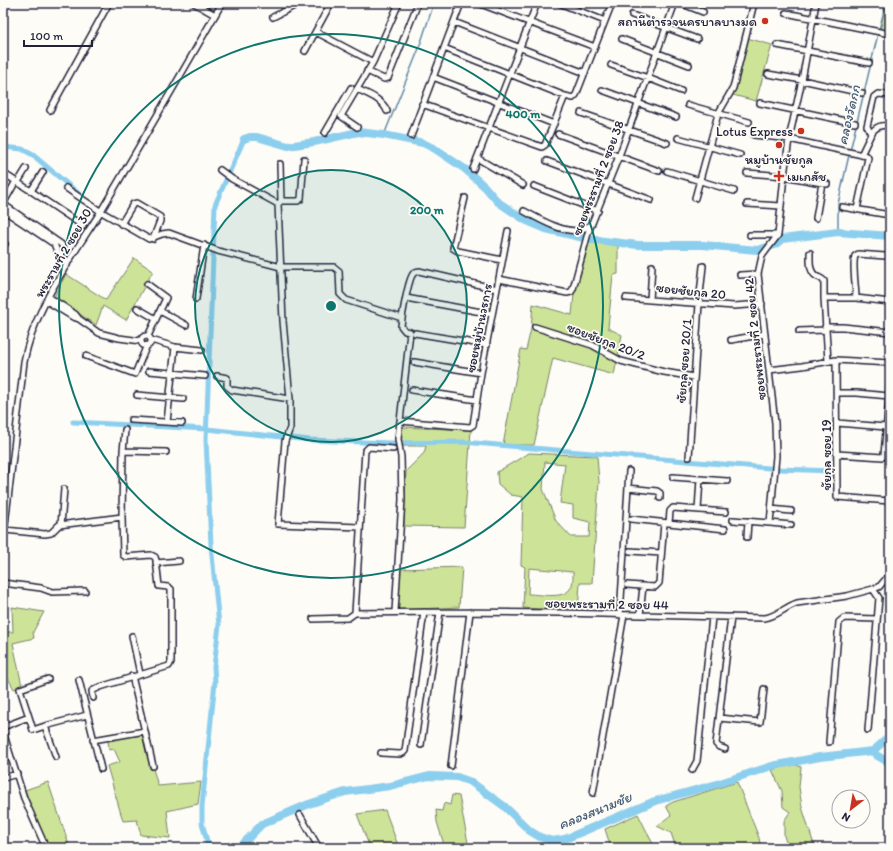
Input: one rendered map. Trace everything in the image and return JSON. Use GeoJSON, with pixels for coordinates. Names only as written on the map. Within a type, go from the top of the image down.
{"type":"FeatureCollection","features":[{"type":"Feature","properties":{"kind":"street"},"geometry":{"type":"LineString","coordinates":[[50,110],[68,80],[109,3]]}},
{"type":"Feature","properties":{"kind":"street"},"geometry":{"type":"LineString","coordinates":[[194,3],[215,15]]}},
{"type":"Feature","properties":{"kind":"street","name":"พระรามที่ 2 ซอย 30"},"geometry":{"type":"LineString","coordinates":[[3,542],[6,483],[26,353],[36,323],[67,265],[222,3]]}},
{"type":"Feature","properties":{"kind":"street"},"geometry":{"type":"LineString","coordinates":[[273,17],[300,3]]}},
{"type":"Feature","properties":{"kind":"street"},"geometry":{"type":"LineString","coordinates":[[305,51],[331,3]]}},
{"type":"Feature","properties":{"kind":"street"},"geometry":{"type":"LineString","coordinates":[[325,133],[373,62],[399,3]]}},
{"type":"Feature","properties":{"kind":"street"},"geometry":{"type":"LineString","coordinates":[[410,136],[461,3]]}},
{"type":"Feature","properties":{"kind":"street"},"geometry":{"type":"LineString","coordinates":[[478,3],[595,47]]}},
{"type":"Feature","properties":{"kind":"street"},"geometry":{"type":"LineString","coordinates":[[473,169],[537,3]]}},
{"type":"Feature","properties":{"kind":"street"},"geometry":{"type":"LineString","coordinates":[[559,3],[605,21]]}},
{"type":"Feature","properties":{"kind":"street"},"geometry":{"type":"LineString","coordinates":[[444,48],[509,75],[573,98],[576,95],[612,3]]}},
{"type":"Feature","properties":{"kind":"street","name":"ซอยพระรามที่ 2 ซอย 38"},"geometry":{"type":"LineString","coordinates":[[499,279],[568,293],[571,292],[588,233],[619,156],[675,3]]}},
{"type":"Feature","properties":{"kind":"street"},"geometry":{"type":"LineString","coordinates":[[680,3],[704,12]]}},
{"type":"Feature","properties":{"kind":"street"},"geometry":{"type":"LineString","coordinates":[[695,198],[718,114],[733,88],[754,3]]}},
{"type":"Feature","properties":{"kind":"street","name":"ซอยพระรามที่ 2 ซอย 42"},"geometry":{"type":"LineString","coordinates":[[770,523],[775,468],[775,423],[758,274],[762,256],[778,235],[789,139],[796,111],[816,3]]}},
{"type":"Feature","properties":{"kind":"street"},"geometry":{"type":"LineString","coordinates":[[367,71],[384,79],[388,78],[416,8]]}},
{"type":"Feature","properties":{"kind":"street"},"geometry":{"type":"LineString","coordinates":[[786,13],[890,34]]}},
{"type":"Feature","properties":{"kind":"street"},"geometry":{"type":"LineString","coordinates":[[632,15],[697,39]]}},
{"type":"Feature","properties":{"kind":"street"},"geometry":{"type":"LineString","coordinates":[[454,22],[585,73]]}},
{"type":"Feature","properties":{"kind":"street"},"geometry":{"type":"LineString","coordinates":[[316,32],[373,62]]}},
{"type":"Feature","properties":{"kind":"street"},"geometry":{"type":"LineString","coordinates":[[622,39],[689,65]]}},
{"type":"Feature","properties":{"kind":"street"},"geometry":{"type":"LineString","coordinates":[[777,45],[868,63]]}},
{"type":"Feature","properties":{"kind":"street"},"geometry":{"type":"LineString","coordinates":[[611,66],[681,91]]}},
{"type":"Feature","properties":{"kind":"street"},"geometry":{"type":"LineString","coordinates":[[768,74],[862,93]]}},
{"type":"Feature","properties":{"kind":"street"},"geometry":{"type":"LineString","coordinates":[[433,77],[554,124]]}},
{"type":"Feature","properties":{"kind":"street"},"geometry":{"type":"LineString","coordinates":[[354,88],[380,101],[385,105],[387,111]]}},
{"type":"Feature","properties":{"kind":"street"},"geometry":{"type":"LineString","coordinates":[[602,90],[639,102],[676,118]]}},
{"type":"Feature","properties":{"kind":"street"},"geometry":{"type":"LineString","coordinates":[[871,134],[867,126],[874,96],[878,94],[890,95]]}},
{"type":"Feature","properties":{"kind":"street"},"geometry":{"type":"LineString","coordinates":[[422,104],[542,147],[545,145],[565,96]]}},
{"type":"Feature","properties":{"kind":"street"},"geometry":{"type":"LineString","coordinates":[[760,103],[855,123]]}},
{"type":"Feature","properties":{"kind":"street"},"geometry":{"type":"LineString","coordinates":[[688,104],[749,122]]}},
{"type":"Feature","properties":{"kind":"street"},"geometry":{"type":"LineString","coordinates":[[342,109],[341,116],[358,127]]}},
{"type":"Feature","properties":{"kind":"street"},"geometry":{"type":"LineString","coordinates":[[581,113],[667,144]]}},
{"type":"Feature","properties":{"kind":"street"},"geometry":{"type":"LineString","coordinates":[[861,155],[873,131],[881,126],[890,126]]}},
{"type":"Feature","properties":{"kind":"street"},"geometry":{"type":"LineString","coordinates":[[558,134],[659,171]]}},
{"type":"Feature","properties":{"kind":"street"},"geometry":{"type":"LineString","coordinates":[[754,135],[789,139],[847,151],[868,158],[858,210]]}},
{"type":"Feature","properties":{"kind":"street"},"geometry":{"type":"LineString","coordinates":[[678,138],[740,155]]}},
{"type":"Feature","properties":{"kind":"street"},"geometry":{"type":"LineString","coordinates":[[477,158],[523,185]]}},
{"type":"Feature","properties":{"kind":"street"},"geometry":{"type":"LineString","coordinates":[[220,170],[232,179],[279,202],[298,201],[301,199],[304,159]]}},
{"type":"Feature","properties":{"kind":"street"},"geometry":{"type":"LineString","coordinates":[[547,161],[651,200]]}},
{"type":"Feature","properties":{"kind":"street"},"geometry":{"type":"LineString","coordinates":[[280,164],[279,202],[283,327],[290,399],[290,428],[285,441],[278,524],[360,527]]}},
{"type":"Feature","properties":{"kind":"street"},"geometry":{"type":"LineString","coordinates":[[26,169],[3,204],[58,245]]}},
{"type":"Feature","properties":{"kind":"street"},"geometry":{"type":"LineString","coordinates":[[667,171],[734,190]]}},
{"type":"Feature","properties":{"kind":"street"},"geometry":{"type":"LineString","coordinates":[[31,191],[43,172]]}},
{"type":"Feature","properties":{"kind":"street"},"geometry":{"type":"LineString","coordinates":[[3,173],[83,226]]}},
{"type":"Feature","properties":{"kind":"street"},"geometry":{"type":"LineString","coordinates":[[747,173],[784,176],[824,183],[816,218]]}},
{"type":"Feature","properties":{"kind":"street"},"geometry":{"type":"LineString","coordinates":[[534,186],[598,210]]}},
{"type":"Feature","properties":{"kind":"street"},"geometry":{"type":"LineString","coordinates":[[66,188],[121,224],[147,238],[153,239],[166,233],[218,251],[281,268],[334,267],[339,272],[340,294],[346,300],[402,318]]}},
{"type":"Feature","properties":{"kind":"street"},"geometry":{"type":"LineString","coordinates":[[465,198],[453,248],[458,251],[502,260]]}},
{"type":"Feature","properties":{"kind":"street"},"geometry":{"type":"LineString","coordinates":[[121,224],[132,204],[136,203],[160,217],[160,221],[153,239]]}},
{"type":"Feature","properties":{"kind":"street"},"geometry":{"type":"LineString","coordinates":[[747,204],[781,206]]}},
{"type":"Feature","properties":{"kind":"street"},"geometry":{"type":"LineString","coordinates":[[842,208],[890,214]]}},
{"type":"Feature","properties":{"kind":"street"},"geometry":{"type":"LineString","coordinates":[[3,210],[51,242],[58,245]]}},
{"type":"Feature","properties":{"kind":"street"},"geometry":{"type":"LineString","coordinates":[[524,211],[543,222],[558,227],[579,230],[591,225]]}},
{"type":"Feature","properties":{"kind":"street","name":"ซอยหมู่บ้านวรการ"},"geometry":{"type":"LineString","coordinates":[[400,422],[470,427],[473,425],[475,421],[481,373],[508,231]]}},
{"type":"Feature","properties":{"kind":"street"},"geometry":{"type":"LineString","coordinates":[[750,235],[778,235]]}},
{"type":"Feature","properties":{"kind":"street"},"geometry":{"type":"LineString","coordinates":[[58,245],[58,253],[67,265]]}},
{"type":"Feature","properties":{"kind":"street"},"geometry":{"type":"LineString","coordinates":[[196,299],[204,246]]}},
{"type":"Feature","properties":{"kind":"street"},"geometry":{"type":"LineString","coordinates":[[810,253],[811,268],[814,274],[824,281],[825,329],[828,361]]}},
{"type":"Feature","properties":{"kind":"street"},"geometry":{"type":"LineString","coordinates":[[856,298],[854,262],[856,256],[858,254],[885,256]]}},
{"type":"Feature","properties":{"kind":"street","name":"ซอยชัยกูล 20"},"geometry":{"type":"LineString","coordinates":[[652,266],[650,300],[734,306],[762,304]]}},
{"type":"Feature","properties":{"kind":"street","name":"ชัยกูล ซอย 20/1"},"geometry":{"type":"LineString","coordinates":[[689,457],[699,304],[703,266]]}},
{"type":"Feature","properties":{"kind":"street"},"geometry":{"type":"LineString","coordinates":[[487,345],[413,333],[405,330],[401,326],[402,318],[412,275],[415,272],[419,271],[497,289]]}},
{"type":"Feature","properties":{"kind":"street"},"geometry":{"type":"LineString","coordinates":[[740,274],[758,274]]}},
{"type":"Feature","properties":{"kind":"street"},"geometry":{"type":"LineString","coordinates":[[86,356],[135,374],[147,345],[150,344],[150,338],[156,319],[166,298],[147,284]]}},
{"type":"Feature","properties":{"kind":"street"},"geometry":{"type":"LineString","coordinates":[[406,298],[492,314]]}},
{"type":"Feature","properties":{"kind":"street"},"geometry":{"type":"LineString","coordinates":[[626,298],[650,300]]}},
{"type":"Feature","properties":{"kind":"street"},"geometry":{"type":"LineString","coordinates":[[824,298],[856,298],[890,302]]}},
{"type":"Feature","properties":{"kind":"street"},"geometry":{"type":"LineString","coordinates":[[48,299],[75,314],[79,319],[99,333],[118,338],[141,341],[144,345],[147,345]]}},
{"type":"Feature","properties":{"kind":"street"},"geometry":{"type":"LineString","coordinates":[[137,308],[156,319]]}},
{"type":"Feature","properties":{"kind":"street"},"geometry":{"type":"LineString","coordinates":[[160,311],[186,325]]}},
{"type":"Feature","properties":{"kind":"street","name":"ซอยชัยกูล 20/2"},"geometry":{"type":"LineString","coordinates":[[535,327],[592,345],[621,360],[664,372],[694,377]]}},
{"type":"Feature","properties":{"kind":"street"},"geometry":{"type":"LineString","coordinates":[[799,331],[843,327],[890,332]]}},
{"type":"Feature","properties":{"kind":"street"},"geometry":{"type":"LineString","coordinates":[[395,612],[402,499],[401,457],[398,439],[413,333]]}},
{"type":"Feature","properties":{"kind":"street"},"geometry":{"type":"LineString","coordinates":[[731,340],[765,334]]}},
{"type":"Feature","properties":{"kind":"street"},"geometry":{"type":"LineString","coordinates":[[141,341],[143,337],[150,338],[175,347],[202,350]]}},
{"type":"Feature","properties":{"kind":"street"},"geometry":{"type":"LineString","coordinates":[[167,422],[175,347]]}},
{"type":"Feature","properties":{"kind":"street"},"geometry":{"type":"LineString","coordinates":[[769,370],[836,360],[890,363]]}},
{"type":"Feature","properties":{"kind":"street","name":"ชัยกูล ซอย 19"},"geometry":{"type":"LineString","coordinates":[[836,360],[837,497],[890,501]]}},
{"type":"Feature","properties":{"kind":"street"},"geometry":{"type":"LineString","coordinates":[[414,362],[481,373]]}},
{"type":"Feature","properties":{"kind":"street"},"geometry":{"type":"LineString","coordinates":[[149,371],[205,376]]}},
{"type":"Feature","properties":{"kind":"street"},"geometry":{"type":"LineString","coordinates":[[217,376],[226,378],[227,386],[232,390],[290,399]]}},
{"type":"Feature","properties":{"kind":"street"},"geometry":{"type":"LineString","coordinates":[[837,454],[880,458],[884,455],[890,385]]}},
{"type":"Feature","properties":{"kind":"street"},"geometry":{"type":"LineString","coordinates":[[412,390],[477,400]]}},
{"type":"Feature","properties":{"kind":"street"},"geometry":{"type":"LineString","coordinates":[[837,393],[889,396]]}},
{"type":"Feature","properties":{"kind":"street"},"geometry":{"type":"LineString","coordinates":[[137,395],[183,399]]}},
{"type":"Feature","properties":{"kind":"street"},"geometry":{"type":"LineString","coordinates":[[131,420],[182,423]]}},
{"type":"Feature","properties":{"kind":"street"},"geometry":{"type":"LineString","coordinates":[[837,423],[886,428]]}},
{"type":"Feature","properties":{"kind":"street"},"geometry":{"type":"LineString","coordinates":[[93,698],[93,689],[169,666],[170,662],[171,589],[159,586],[155,557],[151,555],[126,557],[123,555],[122,517],[125,430]]}},
{"type":"Feature","properties":{"kind":"street"},"geometry":{"type":"LineString","coordinates":[[355,614],[365,451],[369,447],[393,449]]}},
{"type":"Feature","properties":{"kind":"street"},"geometry":{"type":"LineString","coordinates":[[124,451],[166,452]]}},
{"type":"Feature","properties":{"kind":"street"},"geometry":{"type":"LineString","coordinates":[[593,793],[622,615],[629,471]]}},
{"type":"Feature","properties":{"kind":"street"},"geometry":{"type":"LineString","coordinates":[[673,477],[727,481]]}},
{"type":"Feature","properties":{"kind":"street"},"geometry":{"type":"LineString","coordinates":[[698,510],[700,479]]}},
{"type":"Feature","properties":{"kind":"street"},"geometry":{"type":"LineString","coordinates":[[628,488],[657,491],[660,493],[660,498]]}},
{"type":"Feature","properties":{"kind":"street"},"geometry":{"type":"LineString","coordinates":[[61,525],[64,489]]}},
{"type":"Feature","properties":{"kind":"street"},"geometry":{"type":"LineString","coordinates":[[627,585],[655,587],[659,583],[667,523],[670,511],[673,508],[726,512]]}},
{"type":"Feature","properties":{"kind":"street"},"geometry":{"type":"LineString","coordinates":[[772,509],[791,511]]}},
{"type":"Feature","properties":{"kind":"street"},"geometry":{"type":"LineString","coordinates":[[4,530],[49,534],[56,527],[61,525],[122,517]]}},
{"type":"Feature","properties":{"kind":"street"},"geometry":{"type":"LineString","coordinates":[[631,519],[725,529]]}},
{"type":"Feature","properties":{"kind":"street"},"geometry":{"type":"LineString","coordinates":[[732,520],[791,525]]}},
{"type":"Feature","properties":{"kind":"street"},"geometry":{"type":"LineString","coordinates":[[747,537],[748,522]]}},
{"type":"Feature","properties":{"kind":"street"},"geometry":{"type":"LineString","coordinates":[[630,551],[662,554]]}},
{"type":"Feature","properties":{"kind":"street"},"geometry":{"type":"LineString","coordinates":[[156,562],[179,561]]}},
{"type":"Feature","properties":{"kind":"street","name":"ซอยพระรามที่ 2 ซอย 44"},"geometry":{"type":"LineString","coordinates":[[313,619],[348,618],[355,614],[395,612],[561,613],[769,618],[789,605],[797,602],[846,596],[879,587],[890,574]]}},
{"type":"Feature","properties":{"kind":"street"},"geometry":{"type":"LineString","coordinates":[[3,583],[41,588],[52,592],[85,591]]}},
{"type":"Feature","properties":{"kind":"street"},"geometry":{"type":"LineString","coordinates":[[640,615],[643,586]]}},
{"type":"Feature","properties":{"kind":"street"},"geometry":{"type":"LineString","coordinates":[[868,730],[879,598],[873,589]]}},
{"type":"Feature","properties":{"kind":"street"},"geometry":{"type":"LineString","coordinates":[[381,753],[400,754],[405,751],[424,612]]}},
{"type":"Feature","properties":{"kind":"street"},"geometry":{"type":"LineString","coordinates":[[421,745],[440,612]]}},
{"type":"Feature","properties":{"kind":"street"},"geometry":{"type":"LineString","coordinates":[[451,766],[470,612]]}},
{"type":"Feature","properties":{"kind":"street"},"geometry":{"type":"LineString","coordinates":[[692,770],[696,761],[712,617]]}},
{"type":"Feature","properties":{"kind":"street"},"geometry":{"type":"LineString","coordinates":[[725,750],[716,744],[731,617]]}},
{"type":"Feature","properties":{"kind":"street"},"geometry":{"type":"LineString","coordinates":[[830,742],[839,622],[844,618],[877,619]]}},
{"type":"Feature","properties":{"kind":"street"},"geometry":{"type":"LineString","coordinates":[[132,636],[140,674]]}},
{"type":"Feature","properties":{"kind":"street"},"geometry":{"type":"LineString","coordinates":[[132,676],[153,766]]}},
{"type":"Feature","properties":{"kind":"street"},"geometry":{"type":"LineString","coordinates":[[48,679],[20,689],[33,730],[87,715]]}},
{"type":"Feature","properties":{"kind":"street"},"geometry":{"type":"LineString","coordinates":[[79,680],[101,770]]}},
{"type":"Feature","properties":{"kind":"street"},"geometry":{"type":"LineString","coordinates":[[719,718],[760,722],[764,688]]}},
{"type":"Feature","properties":{"kind":"street"},"geometry":{"type":"LineString","coordinates":[[3,727],[29,717]]}},
{"type":"Feature","properties":{"kind":"street"},"geometry":{"type":"LineString","coordinates":[[45,726],[56,757]]}},
{"type":"Feature","properties":{"kind":"street"},"geometry":{"type":"LineString","coordinates":[[93,740],[145,731]]}},
{"type":"Feature","properties":{"kind":"street"},"geometry":{"type":"LineString","coordinates":[[3,732],[24,798],[46,848]]}},
{"type":"Feature","properties":{"kind":"street"},"geometry":{"type":"LineString","coordinates":[[3,778],[17,774]]}},
{"type":"Feature","properties":{"kind":"street"},"geometry":{"type":"LineString","coordinates":[[300,815],[319,848]]}},
{"type":"Feature","properties":{"kind":"green space"},"geometry":{"type":"Polygon","coordinates":[[[886,3],[890,3],[890,33],[880,31],[886,3]]]}},
{"type":"Feature","properties":{"kind":"green space"},"geometry":{"type":"Polygon","coordinates":[[[747,38],[772,45],[756,101],[733,95],[747,38]]]}},
{"type":"Feature","properties":{"kind":"green space"},"geometry":{"type":"Polygon","coordinates":[[[589,243],[618,243],[618,274],[613,275],[608,328],[622,335],[614,375],[553,358],[534,445],[503,445],[521,349],[526,350],[531,329],[533,304],[572,315],[574,294],[570,293],[578,283],[589,243]]]}},
{"type":"Feature","properties":{"kind":"green space"},"geometry":{"type":"Polygon","coordinates":[[[134,258],[153,271],[126,320],[103,306],[96,325],[54,297],[66,274],[106,300],[134,258]]]}},
{"type":"Feature","properties":{"kind":"green space"},"geometry":{"type":"Polygon","coordinates":[[[401,427],[471,430],[464,527],[404,526],[406,471],[424,453],[426,446],[401,446],[401,427]]]}},
{"type":"Feature","properties":{"kind":"green space"},"geometry":{"type":"Polygon","coordinates":[[[529,453],[597,456],[599,482],[592,583],[580,583],[578,611],[523,608],[525,567],[521,565],[523,497],[511,495],[498,484],[497,472],[529,453]],[[545,462],[543,489],[556,521],[571,537],[589,537],[590,522],[573,518],[573,505],[560,503],[565,464],[545,462]],[[529,568],[528,594],[559,595],[569,590],[572,585],[573,572],[529,568]]]}},
{"type":"Feature","properties":{"kind":"green space"},"geometry":{"type":"Polygon","coordinates":[[[462,567],[459,607],[398,610],[400,569],[462,567]]]}},
{"type":"Feature","properties":{"kind":"green space"},"geometry":{"type":"Polygon","coordinates":[[[12,607],[44,612],[33,632],[34,638],[13,643],[22,686],[14,689],[3,669],[3,632],[13,632],[12,607]]]}},
{"type":"Feature","properties":{"kind":"green space"},"geometry":{"type":"Polygon","coordinates":[[[143,734],[158,786],[201,782],[198,804],[167,811],[170,838],[141,835],[137,820],[123,821],[107,766],[120,762],[114,749],[109,750],[108,740],[143,734]]]}},
{"type":"Feature","properties":{"kind":"green space"},"geometry":{"type":"Polygon","coordinates":[[[794,764],[801,767],[799,787],[802,807],[815,848],[788,848],[784,836],[784,821],[790,812],[783,807],[782,791],[772,770],[794,764]]]}},
{"type":"Feature","properties":{"kind":"green space"},"geometry":{"type":"Polygon","coordinates":[[[48,782],[70,848],[47,848],[25,790],[48,782]]]}},
{"type":"Feature","properties":{"kind":"green space"},"geometry":{"type":"Polygon","coordinates":[[[737,782],[759,838],[761,848],[676,848],[671,833],[657,826],[671,815],[666,806],[673,802],[737,782]]]}},
{"type":"Feature","properties":{"kind":"green space"},"geometry":{"type":"Polygon","coordinates":[[[452,795],[459,796],[469,848],[445,848],[437,822],[436,810],[442,811],[444,803],[450,805],[452,795]]]}},
{"type":"Feature","properties":{"kind":"green space"},"geometry":{"type":"Polygon","coordinates":[[[385,810],[399,848],[370,848],[357,814],[385,810]]]}},
{"type":"Feature","properties":{"kind":"green space"},"geometry":{"type":"Polygon","coordinates":[[[638,814],[655,848],[611,848],[605,829],[638,814]]]}},
{"type":"Feature","properties":{"kind":"waterway"},"geometry":{"type":"LineString","coordinates":[[3,16],[9,3]]}},
{"type":"Feature","properties":{"kind":"waterway"},"geometry":{"type":"LineString","coordinates":[[384,135],[418,51],[434,3]]}},
{"type":"Feature","properties":{"kind":"waterway","name":"คลองวัดกก"},"geometry":{"type":"LineString","coordinates":[[879,30],[886,3]]}},
{"type":"Feature","properties":{"kind":"waterway","name":"คลองวัดกก"},"geometry":{"type":"LineString","coordinates":[[850,151],[878,34]]}},
{"type":"Feature","properties":{"kind":"waterway"},"geometry":{"type":"LineString","coordinates":[[244,139],[257,137],[288,146],[358,132],[384,135],[423,143],[435,149],[465,169],[485,187],[498,202],[525,220],[546,229],[588,239],[638,245],[703,245],[757,250],[775,245],[782,239],[838,232],[890,236]]}},
{"type":"Feature","properties":{"kind":"waterway"},"geometry":{"type":"LineString","coordinates":[[209,848],[202,823],[202,806],[215,682],[214,667],[219,625],[211,545],[206,440],[215,205],[244,139]]}},
{"type":"Feature","properties":{"kind":"waterway"},"geometry":{"type":"LineString","coordinates":[[3,147],[22,149],[33,155],[79,194]]}},
{"type":"Feature","properties":{"kind":"waterway","name":"คลองวัดกก"},"geometry":{"type":"LineString","coordinates":[[838,232],[838,204],[849,155]]}},
{"type":"Feature","properties":{"kind":"waterway"},"geometry":{"type":"LineString","coordinates":[[73,422],[207,429],[309,440],[390,443],[463,442],[780,469],[832,471]]}},
{"type":"Feature","properties":{"kind":"waterway","name":"คลองสนามชัย"},"geometry":{"type":"LineString","coordinates":[[239,848],[262,824],[309,804],[345,792],[390,786],[429,776],[457,777],[471,782],[504,806],[530,831],[540,837],[552,841],[565,839],[655,801],[717,784],[772,766],[820,757],[873,751],[890,736]]}},
{"type":"Feature","properties":{"kind":"waterway"},"geometry":{"type":"LineString","coordinates":[[873,751],[876,755],[890,763]]}},
{"type":"Feature","properties":{"kind":"place","name":"สถานีตำรวจนครบาลบางมด"},"geometry":{"type":"Point","coordinates":[765,21]}},
{"type":"Feature","properties":{"kind":"place","name":"Lotus Express"},"geometry":{"type":"Point","coordinates":[801,131]}},
{"type":"Feature","properties":{"kind":"place","name":"หมูบ้านชัยกูล"},"geometry":{"type":"Point","coordinates":[779,145]}},
{"type":"Feature","properties":{"kind":"place","name":"เมเภสัช"},"geometry":{"type":"Point","coordinates":[779,176]}}]}
